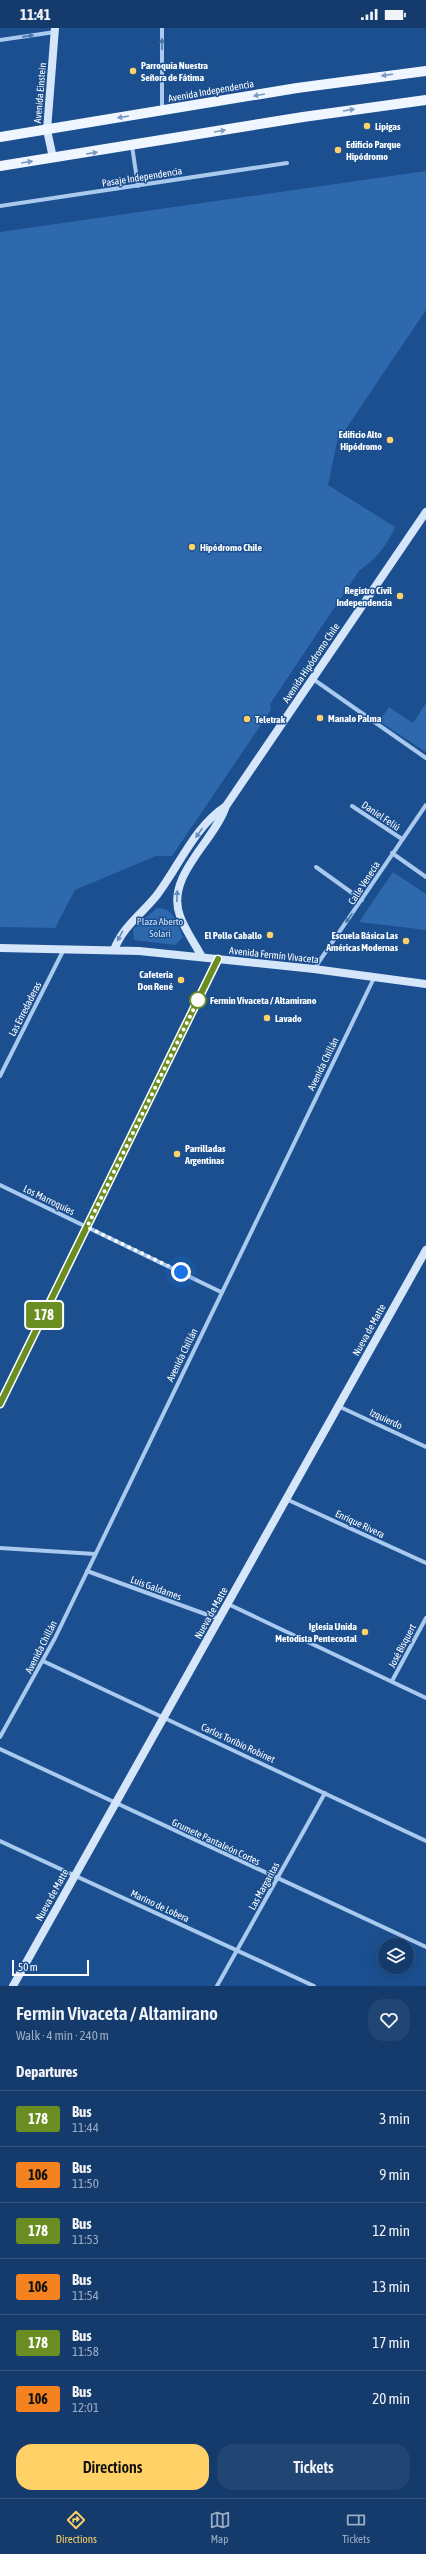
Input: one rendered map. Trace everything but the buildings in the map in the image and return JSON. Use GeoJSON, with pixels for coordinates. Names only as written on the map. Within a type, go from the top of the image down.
{"type":"FeatureCollection","features":[{"type":"Feature","properties":{"kind":"main road","name":"Avenida Independencia"},"geometry":{"type":"LineString","coordinates":[[0,137],[305,87],[426,70]]}},
{"type":"Feature","properties":{"kind":"main road"},"geometry":{"type":"LineString","coordinates":[[0,166],[132,146],[303,117],[426,100]]}},
{"type":"Feature","properties":{"kind":"street"},"geometry":{"type":"LineString","coordinates":[[162,28],[162,111]]}},
{"type":"Feature","properties":{"kind":"street"},"geometry":{"type":"LineString","coordinates":[[0,40],[55,30]]}},
{"type":"Feature","properties":{"kind":"street","name":"Avenida Einstein"},"geometry":{"type":"LineString","coordinates":[[54,158],[47,130],[55,30]]}},
{"type":"Feature","properties":{"kind":"street"},"geometry":{"type":"LineString","coordinates":[[132,146],[138,186]]}},
{"type":"Feature","properties":{"kind":"street","name":"Pasaje Independencia"},"geometry":{"type":"LineString","coordinates":[[0,206],[287,163]]}},
{"type":"Feature","properties":{"kind":"street","name":"Avenida Hipódromo Chile"},"geometry":{"type":"LineString","coordinates":[[202,957],[180,915],[178,888],[183,875],[217,826],[226,806],[426,512]]}},
{"type":"Feature","properties":{"kind":"street"},"geometry":{"type":"LineString","coordinates":[[313,679],[426,758]]}},
{"type":"Feature","properties":{"kind":"street","name":"Calle Venecia"},"geometry":{"type":"LineString","coordinates":[[314,969],[426,804]]}},
{"type":"Feature","properties":{"kind":"street","name":"Avenida Hipódromo Chile"},"geometry":{"type":"LineString","coordinates":[[114,950],[123,931],[157,895],[209,819],[226,806]]}},
{"type":"Feature","properties":{"kind":"street","name":"Daniel Feliú"},"geometry":{"type":"LineString","coordinates":[[352,806],[402,839]]}},
{"type":"Feature","properties":{"kind":"street"},"geometry":{"type":"LineString","coordinates":[[392,854],[426,877]]}},
{"type":"Feature","properties":{"kind":"street"},"geometry":{"type":"LineString","coordinates":[[316,868],[362,900]]}},
{"type":"Feature","properties":{"kind":"street","name":"Avenida Fermín Vivaceta"},"geometry":{"type":"LineString","coordinates":[[0,948],[114,950],[202,957],[314,969],[426,984]]}},
{"type":"Feature","properties":{"kind":"street","name":"Las Enredaderas"},"geometry":{"type":"LineString","coordinates":[[0,1076],[64,949]]}},
{"type":"Feature","properties":{"kind":"street"},"geometry":{"type":"LineString","coordinates":[[0,1404],[218,959]]}},
{"type":"Feature","properties":{"kind":"street","name":"Avenida Chillán"},"geometry":{"type":"LineString","coordinates":[[0,1738],[43,1661],[374,978]]}},
{"type":"Feature","properties":{"kind":"street","name":"Los Marroquíes"},"geometry":{"type":"LineString","coordinates":[[0,1185],[221,1292]]}},
{"type":"Feature","properties":{"kind":"street","name":"Nueva de Matte"},"geometry":{"type":"LineString","coordinates":[[13,1986],[426,1250]]}},
{"type":"Feature","properties":{"kind":"street","name":"Izquierdo"},"geometry":{"type":"LineString","coordinates":[[338,1406],[426,1447]]}},
{"type":"Feature","properties":{"kind":"street","name":"Enrique Rivera"},"geometry":{"type":"LineString","coordinates":[[286,1499],[426,1563]]}},
{"type":"Feature","properties":{"kind":"street"},"geometry":{"type":"LineString","coordinates":[[0,1548],[95,1554]]}},
{"type":"Feature","properties":{"kind":"street","name":"Luis Galdames"},"geometry":{"type":"LineString","coordinates":[[87,1571],[220,1619]]}},
{"type":"Feature","properties":{"kind":"street"},"geometry":{"type":"LineString","coordinates":[[228,1604],[426,1698]]}},
{"type":"Feature","properties":{"kind":"street","name":"José Bisquert"},"geometry":{"type":"LineString","coordinates":[[392,1681],[426,1618]]}},
{"type":"Feature","properties":{"kind":"street","name":"Carlos Toribio Robinet"},"geometry":{"type":"LineString","coordinates":[[43,1661],[426,1840]]}},
{"type":"Feature","properties":{"kind":"street","name":"Grumete Pantaleón Cortes"},"geometry":{"type":"LineString","coordinates":[[0,1750],[426,1947]]}},
{"type":"Feature","properties":{"kind":"street","name":"Las Margaritas"},"geometry":{"type":"LineString","coordinates":[[217,1986],[325,1793]]}},
{"type":"Feature","properties":{"kind":"street","name":"Marino de Lobera"},"geometry":{"type":"LineString","coordinates":[[0,1841],[314,1986]]}},
{"type":"Feature","properties":{"kind":"green space","name":"Hipódromo Chile"},"geometry":{"type":"Polygon","coordinates":[[[426,171],[426,310],[337,442],[328,485],[395,527],[388,540],[376,557],[359,571],[270,704],[271,710],[172,856],[156,856],[75,890],[55,928],[0,927],[0,232],[426,171]]]}},
{"type":"Feature","properties":{"kind":"green space"},"geometry":{"type":"Polygon","coordinates":[[[426,703],[426,752],[379,721],[389,707],[413,723],[426,703]]]}},
{"type":"Feature","properties":{"kind":"green space"},"geometry":{"type":"Polygon","coordinates":[[[393,872],[426,894],[426,930],[359,922],[393,872]]]}},
{"type":"Feature","properties":{"kind":"green space","name":"Plaza Aberto Solari"},"geometry":{"type":"Polygon","coordinates":[[[157,908],[171,913],[177,922],[183,937],[175,945],[134,940],[133,929],[157,908]]]}},
{"type":"Feature","properties":{"kind":"bus line","name":"178"},"geometry":{"type":"LineString","coordinates":[[0,1404],[218,959]]}},
{"type":"Feature","properties":{"kind":"place","name":"Parroquia Nuestra Señora de Fátima"},"geometry":{"type":"Point","coordinates":[133,71]}},
{"type":"Feature","properties":{"kind":"place","name":"Lipigas"},"geometry":{"type":"Point","coordinates":[367,126]}},
{"type":"Feature","properties":{"kind":"place","name":"Edificio Parque Hipódromo"},"geometry":{"type":"Point","coordinates":[338,150]}},
{"type":"Feature","properties":{"kind":"place","name":"Edificio Alto Hipódromo"},"geometry":{"type":"Point","coordinates":[390,440]}},
{"type":"Feature","properties":{"kind":"place","name":"Hipódromo Chile"},"geometry":{"type":"Point","coordinates":[192,547]}},
{"type":"Feature","properties":{"kind":"place","name":"Registro Civil Independencia"},"geometry":{"type":"Point","coordinates":[400,596]}},
{"type":"Feature","properties":{"kind":"place","name":"Manalo Palma"},"geometry":{"type":"Point","coordinates":[320,718]}},
{"type":"Feature","properties":{"kind":"place","name":"Teletrak"},"geometry":{"type":"Point","coordinates":[247,719]}},
{"type":"Feature","properties":{"kind":"place","name":"El Pollo Caballo"},"geometry":{"type":"Point","coordinates":[270,935]}},
{"type":"Feature","properties":{"kind":"place","name":"Escuela Básica Las Américas Modernas"},"geometry":{"type":"Point","coordinates":[406,941]}},
{"type":"Feature","properties":{"kind":"place","name":"Cafetería Don René"},"geometry":{"type":"Point","coordinates":[181,980]}},
{"type":"Feature","properties":{"kind":"place","name":"Fermin Vivaceta / Altamirano"},"geometry":{"type":"Point","coordinates":[198,1000]}},
{"type":"Feature","properties":{"kind":"place","name":"Lavado"},"geometry":{"type":"Point","coordinates":[267,1018]}},
{"type":"Feature","properties":{"kind":"place","name":"Parrilladas Argentinas"},"geometry":{"type":"Point","coordinates":[177,1154]}},
{"type":"Feature","properties":{"kind":"place","name":"Iglesia Unida Metodista Pentecostal"},"geometry":{"type":"Point","coordinates":[365,1632]}},
{"type":"Feature","properties":{"kind":"route"},"geometry":{"type":"LineString","coordinates":[[181,1272],[87,1227],[201,994],[198,1000]]}}]}
